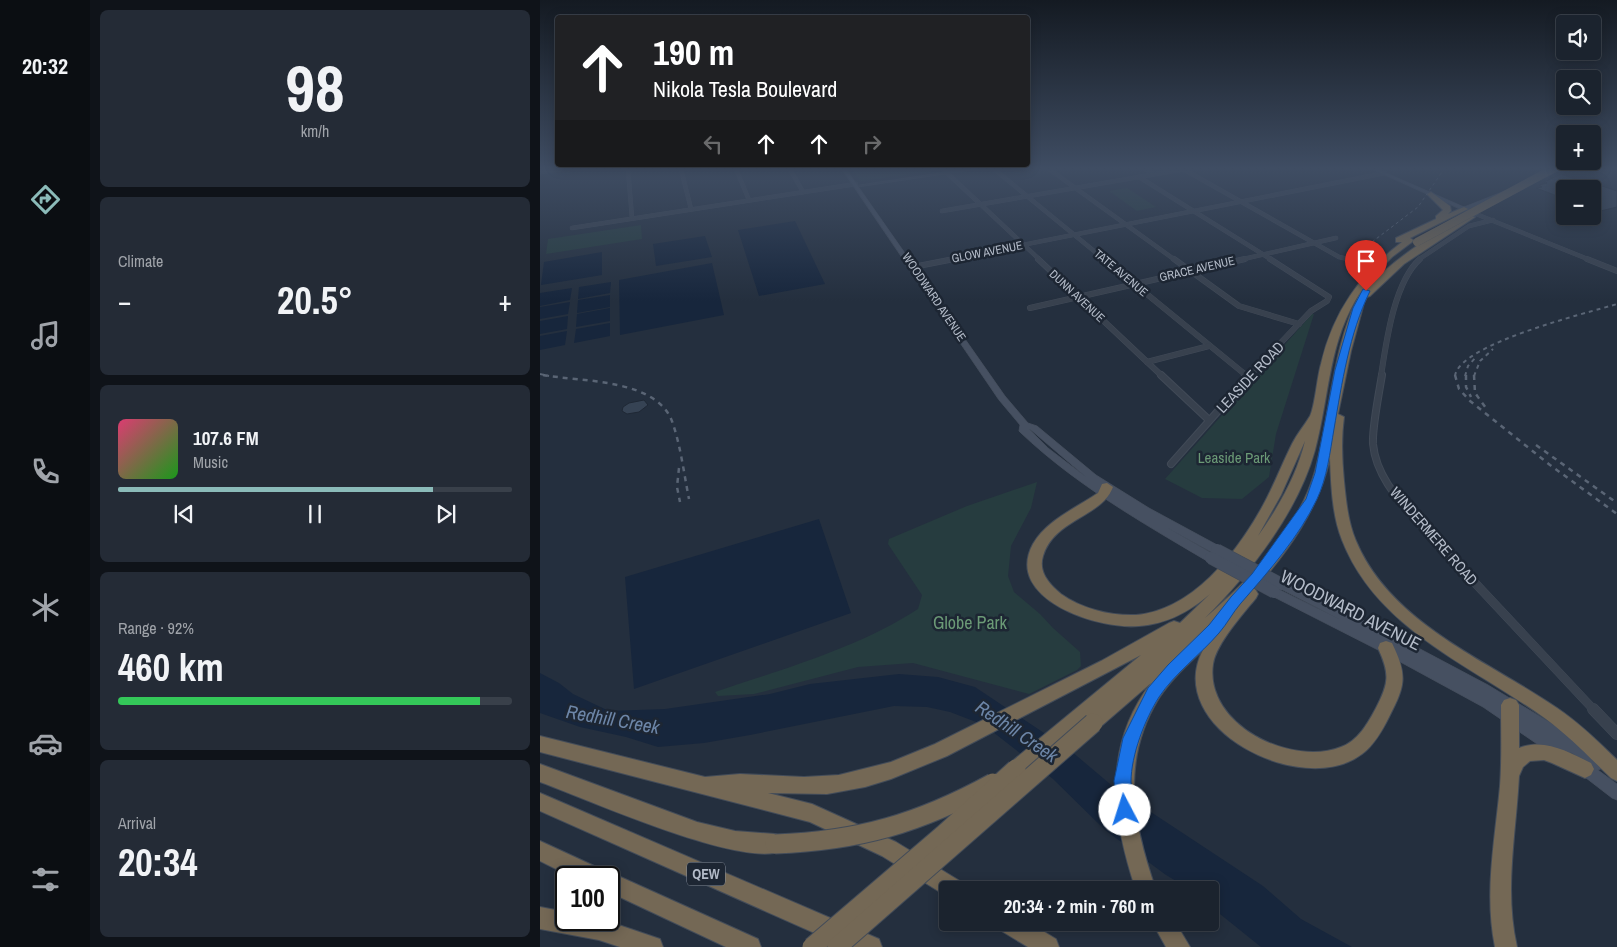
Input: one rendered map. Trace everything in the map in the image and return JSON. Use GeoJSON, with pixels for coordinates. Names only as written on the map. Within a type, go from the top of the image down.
{"type":"FeatureCollection","features":[{"type":"Feature","properties":{"kind":"highway"},"geometry":{"type":"LineString","coordinates":[[1438,220],[1445,213]]}},
{"type":"Feature","properties":{"kind":"highway"},"geometry":{"type":"LineString","coordinates":[[1143,881],[1127,824],[1123,781],[1131,738],[1154,693],[1173,669],[1214,629],[1236,600],[1257,578],[1312,499],[1320,473],[1340,370],[1357,308],[1366,291],[1377,275],[1427,229],[1460,213]]}},
{"type":"Feature","properties":{"kind":"highway"},"geometry":{"type":"LineString","coordinates":[[1346,306],[1348,295],[1366,267],[1379,255],[1404,237],[1438,220],[1463,213]]}},
{"type":"Feature","properties":{"kind":"highway"},"geometry":{"type":"LineString","coordinates":[[837,947],[1085,721],[1217,597],[1253,557],[1287,498],[1305,461],[1327,358],[1338,322],[1346,306],[1378,264],[1413,241],[1467,213]]}},
{"type":"Feature","properties":{"kind":"highway"},"geometry":{"type":"LineString","coordinates":[[1357,308],[1386,275],[1435,238],[1460,223],[1469,213]]}},
{"type":"Feature","properties":{"kind":"highway"},"geometry":{"type":"LineString","coordinates":[[1340,370],[1341,390],[1337,425],[1336,463],[1340,506],[1349,540],[1368,576],[1388,599],[1415,622],[1450,649],[1551,714],[1585,741],[1617,772]]}},
{"type":"Feature","properties":{"kind":"highway"},"geometry":{"type":"LineString","coordinates":[[1106,491],[1056,528],[1042,541],[1035,555],[1037,575],[1045,588],[1062,603],[1082,614],[1126,622],[1163,615],[1180,608],[1195,598],[1255,532],[1275,496],[1301,434],[1316,416]]}},
{"type":"Feature","properties":{"kind":"highway"},"geometry":{"type":"LineString","coordinates":[[1297,522],[1282,552],[1222,633],[1206,662],[1205,691],[1214,709],[1231,731],[1251,745],[1271,753],[1292,758],[1320,760],[1350,752],[1363,742],[1373,729],[1395,690],[1396,674],[1386,648]]}},
{"type":"Feature","properties":{"kind":"highway"},"geometry":{"type":"LineString","coordinates":[[707,785],[745,783],[812,786],[838,784],[875,776],[932,754],[1148,643],[1217,597]]}},
{"type":"Feature","properties":{"kind":"highway"},"geometry":{"type":"LineString","coordinates":[[540,773],[697,832],[734,841],[808,844],[882,831],[917,820],[960,802],[1016,769],[1085,721],[1236,600]]}},
{"type":"Feature","properties":{"kind":"highway"},"geometry":{"type":"LineString","coordinates":[[1504,940],[1500,887],[1509,783],[1510,711]]}},
{"type":"Feature","properties":{"kind":"highway"},"geometry":{"type":"LineString","coordinates":[[540,744],[812,813],[889,849],[941,881]]}},
{"type":"Feature","properties":{"kind":"highway"},"geometry":{"type":"LineString","coordinates":[[1509,783],[1514,763],[1520,756],[1536,751],[1546,751],[1586,769]]}},
{"type":"Feature","properties":{"kind":"highway"},"geometry":{"type":"LineString","coordinates":[[812,947],[943,835],[1016,769]]}},
{"type":"Feature","properties":{"kind":"highway","name":"QEW"},"geometry":{"type":"LineString","coordinates":[[540,802],[871,947]]}},
{"type":"Feature","properties":{"kind":"highway"},"geometry":{"type":"LineString","coordinates":[[540,851],[572,866]]}},
{"type":"Feature","properties":{"kind":"highway"},"geometry":{"type":"LineString","coordinates":[[620,887],[750,947]]}},
{"type":"Feature","properties":{"kind":"highway"},"geometry":{"type":"LineString","coordinates":[[540,918],[600,929],[652,947]]}},
{"type":"Feature","properties":{"kind":"highway"},"geometry":{"type":"LineString","coordinates":[[1022,931],[1048,947]]}},
{"type":"Feature","properties":{"kind":"highway"},"geometry":{"type":"LineString","coordinates":[[1168,931],[1178,947]]}},
{"type":"Feature","properties":{"kind":"main road","name":"WOODWARD AVENUE"},"geometry":{"type":"LineString","coordinates":[[876,213],[990,380],[1024,425],[1034,428],[1106,491],[1214,554],[1386,648],[1569,742],[1617,777]]}},
{"type":"Feature","properties":{"kind":"main road","name":"WOODWARD AVENUE"},"geometry":{"type":"LineString","coordinates":[[1278,588],[1450,670],[1510,711],[1617,793]]}},
{"type":"Feature","properties":{"kind":"street"},"geometry":{"type":"LineString","coordinates":[[632,213],[632,218]]}},
{"type":"Feature","properties":{"kind":"street"},"geometry":{"type":"LineString","coordinates":[[572,228],[664,213]]}},
{"type":"Feature","properties":{"kind":"street","name":"DUNN AVENUE"},"geometry":{"type":"LineString","coordinates":[[990,213],[1210,420]]}},
{"type":"Feature","properties":{"kind":"street","name":"TATE AVENUE"},"geometry":{"type":"LineString","coordinates":[[1048,213],[1248,377]]}},
{"type":"Feature","properties":{"kind":"street"},"geometry":{"type":"LineString","coordinates":[[1110,213],[1239,306],[1299,324]]}},
{"type":"Feature","properties":{"kind":"street","name":"GLOW AVENUE"},"geometry":{"type":"LineString","coordinates":[[913,267],[1188,213]]}},
{"type":"Feature","properties":{"kind":"street"},"geometry":{"type":"LineString","coordinates":[[1196,213],[1263,254]]}},
{"type":"Feature","properties":{"kind":"street"},"geometry":{"type":"LineString","coordinates":[[1262,213],[1339,257],[1348,259]]}},
{"type":"Feature","properties":{"kind":"street"},"geometry":{"type":"LineString","coordinates":[[1476,213],[1617,271]]}},
{"type":"Feature","properties":{"kind":"street","name":"WINDERMERE ROAD"},"geometry":{"type":"LineString","coordinates":[[1493,220],[1462,230],[1418,260],[1411,268],[1396,303],[1385,348],[1372,444],[1379,468],[1395,495],[1446,553],[1617,734]]}},
{"type":"Feature","properties":{"kind":"street","name":"GRACE AVENUE"},"geometry":{"type":"LineString","coordinates":[[1030,308],[1336,238]]}},
{"type":"Feature","properties":{"kind":"street","name":"LEASIDE ROAD"},"geometry":{"type":"LineString","coordinates":[[1171,464],[1248,377],[1311,311],[1327,301],[1329,297],[1263,254]]}},
{"type":"Feature","properties":{"kind":"street"},"geometry":{"type":"LineString","coordinates":[[1147,362],[1209,346]]}},
{"type":"Feature","properties":{"kind":"green space"},"geometry":{"type":"Polygon","coordinates":[[[641,225],[642,239],[546,254],[548,239],[641,225]]]}},
{"type":"Feature","properties":{"kind":"green space","name":"Leaside Park"},"geometry":{"type":"Polygon","coordinates":[[[1314,314],[1276,434],[1269,477],[1242,499],[1202,498],[1165,479],[1314,314]]]}},
{"type":"Feature","properties":{"kind":"green space","name":"Globe Park"},"geometry":{"type":"Polygon","coordinates":[[[1037,482],[1031,508],[1011,546],[1008,576],[1014,592],[1080,652],[1081,666],[1077,670],[1029,694],[913,663],[858,667],[754,694],[718,696],[715,692],[793,666],[845,646],[895,623],[918,609],[922,595],[888,544],[889,539],[967,506],[1037,482]]]}},
{"type":"Feature","properties":{"kind":"water"},"geometry":{"type":"Polygon","coordinates":[[[795,221],[825,284],[759,296],[738,230],[795,221]]]}},
{"type":"Feature","properties":{"kind":"water"},"geometry":{"type":"Polygon","coordinates":[[[705,236],[712,257],[656,266],[653,244],[705,236]]]}},
{"type":"Feature","properties":{"kind":"water"},"geometry":{"type":"Polygon","coordinates":[[[602,252],[602,275],[541,285],[544,262],[602,252]]]}},
{"type":"Feature","properties":{"kind":"water"},"geometry":{"type":"Polygon","coordinates":[[[712,263],[724,315],[620,335],[619,280],[712,263]]]}},
{"type":"Feature","properties":{"kind":"water"},"geometry":{"type":"Polygon","coordinates":[[[611,282],[610,293],[578,299],[579,287],[611,282]]]}},
{"type":"Feature","properties":{"kind":"water"},"geometry":{"type":"Polygon","coordinates":[[[572,288],[570,300],[540,306],[540,293],[572,288]]]}},
{"type":"Feature","properties":{"kind":"water"},"geometry":{"type":"Polygon","coordinates":[[[610,295],[610,307],[577,313],[578,300],[610,295]]]}},
{"type":"Feature","properties":{"kind":"water"},"geometry":{"type":"Polygon","coordinates":[[[570,302],[568,314],[540,319],[540,307],[570,302]]]}},
{"type":"Feature","properties":{"kind":"water"},"geometry":{"type":"Polygon","coordinates":[[[610,308],[610,321],[576,327],[577,314],[610,308]]]}},
{"type":"Feature","properties":{"kind":"water"},"geometry":{"type":"Polygon","coordinates":[[[568,316],[567,329],[540,334],[540,321],[568,316]]]}},
{"type":"Feature","properties":{"kind":"water"},"geometry":{"type":"Polygon","coordinates":[[[610,323],[610,336],[574,343],[576,329],[610,323]]]}},
{"type":"Feature","properties":{"kind":"water"},"geometry":{"type":"Polygon","coordinates":[[[567,331],[565,345],[540,350],[540,336],[567,331]]]}},
{"type":"Feature","properties":{"kind":"water"},"geometry":{"type":"Polygon","coordinates":[[[819,519],[851,613],[634,689],[625,577],[819,519]]]}},
{"type":"Feature","properties":{"kind":"water","name":"Redhill Creek"},"geometry":{"type":"Polygon","coordinates":[[[540,673],[559,683],[573,694],[609,711],[665,709],[770,694],[810,684],[899,674],[938,677],[975,687],[1071,751],[1116,789],[1263,886],[1301,919],[1352,947],[1261,947],[1219,913],[1219,881],[1176,881],[1166,875],[1105,830],[1053,779],[984,725],[950,712],[927,707],[894,706],[704,743],[658,747],[626,737],[580,727],[540,713],[540,673]]]}},
{"type":"Feature","properties":{"kind":"building"},"geometry":{"type":"Polygon","coordinates":[[[644,400],[648,405],[639,412],[627,414],[622,411],[623,407],[629,403],[644,400]]]}},
{"type":"Feature","properties":{"kind":"railway"},"geometry":{"type":"LineString","coordinates":[[1372,242],[1410,213]]}},
{"type":"Feature","properties":{"kind":"railway"},"geometry":{"type":"LineString","coordinates":[[1455,376],[1462,364],[1478,353],[1500,342],[1526,331],[1617,304]]}},
{"type":"Feature","properties":{"kind":"railway"},"geometry":{"type":"LineString","coordinates":[[1474,376],[1480,361],[1493,349]]}},
{"type":"Feature","properties":{"kind":"railway"},"geometry":{"type":"LineString","coordinates":[[1465,376],[1468,366],[1476,357]]}},
{"type":"Feature","properties":{"kind":"railway"},"geometry":{"type":"LineString","coordinates":[[540,374],[546,375]]}},
{"type":"Feature","properties":{"kind":"railway"},"geometry":{"type":"LineString","coordinates":[[546,375],[597,381],[636,390],[652,398],[665,409],[676,433],[689,499]]}},
{"type":"Feature","properties":{"kind":"railway"},"geometry":{"type":"LineString","coordinates":[[1466,375],[1466,387],[1471,397]]}},
{"type":"Feature","properties":{"kind":"railway"},"geometry":{"type":"LineString","coordinates":[[1455,376],[1459,389],[1470,401],[1550,465],[1617,514]]}},
{"type":"Feature","properties":{"kind":"railway"},"geometry":{"type":"LineString","coordinates":[[1474,376],[1475,393],[1486,408]]}},
{"type":"Feature","properties":{"kind":"railway"},"geometry":{"type":"LineString","coordinates":[[1536,445],[1617,503]]}},
{"type":"Feature","properties":{"kind":"railway"},"geometry":{"type":"LineString","coordinates":[[679,468],[677,487],[680,502]]}},
{"type":"Feature","properties":{"kind":"route"},"geometry":{"type":"LineString","coordinates":[[1125,810],[1123,781],[1131,738],[1154,693],[1173,669],[1214,629],[1236,600],[1257,578],[1312,499],[1320,473],[1340,370],[1357,308],[1366,291]]}}]}
